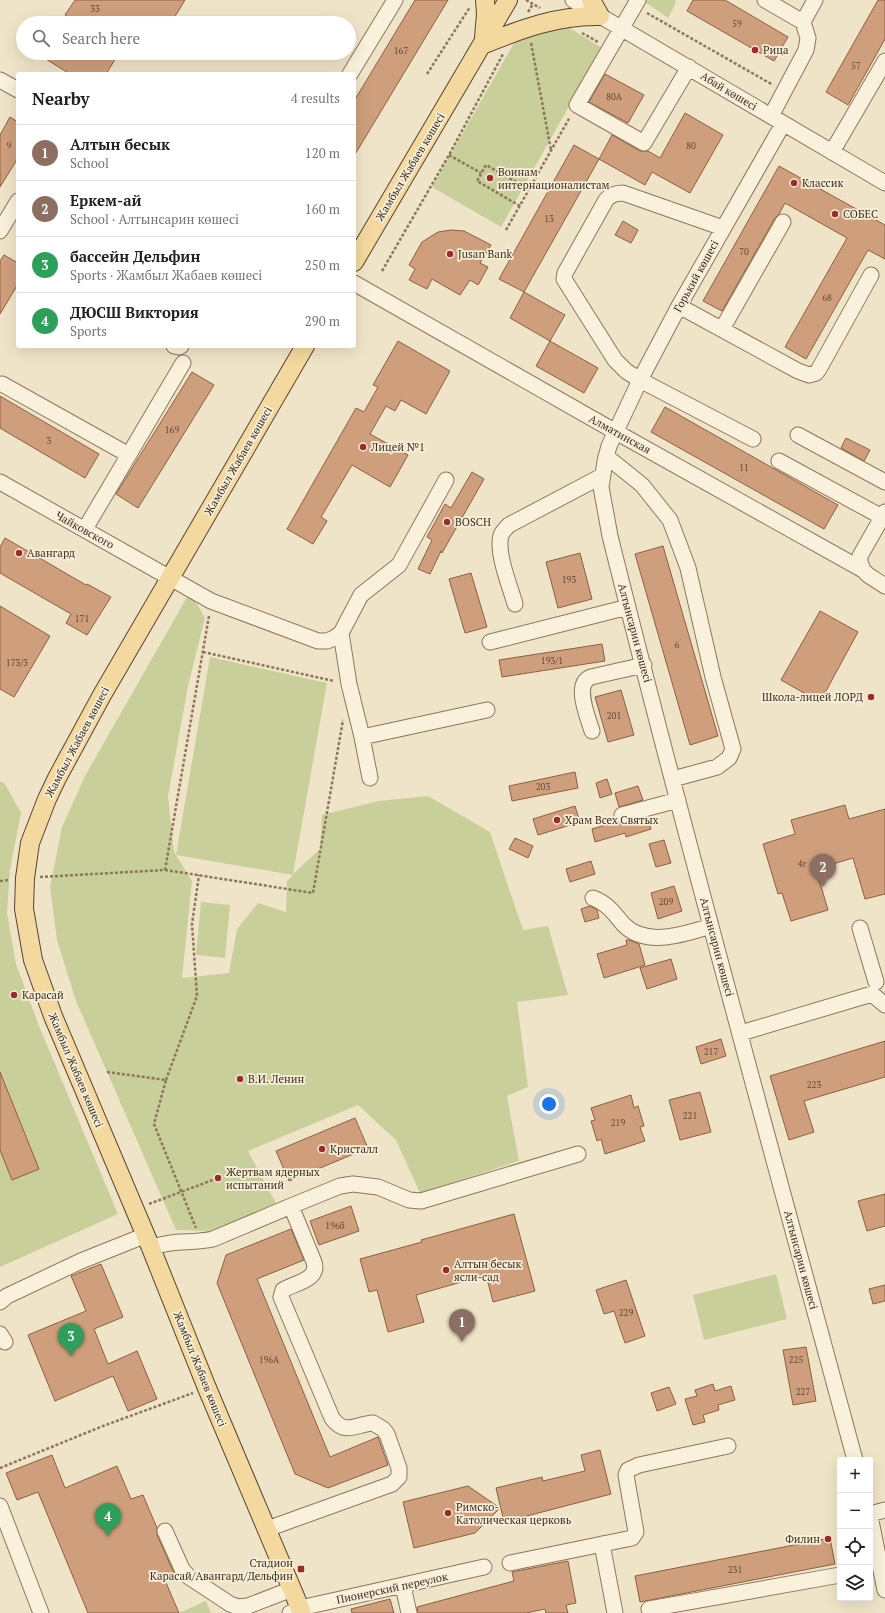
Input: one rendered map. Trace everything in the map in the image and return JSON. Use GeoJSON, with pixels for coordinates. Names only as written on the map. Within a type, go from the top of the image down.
{"type":"FeatureCollection","features":[{"type":"Feature","properties":{"kind":"main road","name":"Жамбыл Жабаев көшесі"},"geometry":{"type":"LineString","coordinates":[[356,259],[508,0]]}},
{"type":"Feature","properties":{"kind":"main road"},"geometry":{"type":"LineString","coordinates":[[478,3],[486,14],[482,45],[522,29],[558,19],[581,16],[600,16],[591,0]]}},
{"type":"Feature","properties":{"kind":"main road","name":"Жамбыл Жабаев көшесі"},"geometry":{"type":"LineString","coordinates":[[297,1611],[292,1588],[207,1388],[148,1241],[53,1016],[33,960],[24,910],[25,878],[30,843],[46,799],[102,694],[304,348]]}},
{"type":"Feature","properties":{"kind":"street"},"geometry":{"type":"LineString","coordinates":[[351,72],[395,0]]}},
{"type":"Feature","properties":{"kind":"street","name":"Абай көшесі"},"geometry":{"type":"LineString","coordinates":[[573,0],[885,183]]}},
{"type":"Feature","properties":{"kind":"street"},"geometry":{"type":"LineString","coordinates":[[765,0],[803,22],[815,0]]}},
{"type":"Feature","properties":{"kind":"street"},"geometry":{"type":"LineString","coordinates":[[636,3],[577,105],[644,143],[689,67]]}},
{"type":"Feature","properties":{"kind":"street","name":"Горький көшесі"},"geometry":{"type":"LineString","coordinates":[[616,432],[640,380],[679,306],[723,228],[777,120],[785,92],[808,44],[807,30],[803,22]]}},
{"type":"Feature","properties":{"kind":"street"},"geometry":{"type":"LineString","coordinates":[[832,152],[885,61]]}},
{"type":"Feature","properties":{"kind":"street"},"geometry":{"type":"LineString","coordinates":[[0,80],[16,89]]}},
{"type":"Feature","properties":{"kind":"street"},"geometry":{"type":"LineString","coordinates":[[723,228],[622,193],[611,195],[606,200],[565,273],[564,279],[566,285],[615,360],[626,371],[640,380],[753,439]]}},
{"type":"Feature","properties":{"kind":"street"},"geometry":{"type":"LineString","coordinates":[[0,232],[16,204]]}},
{"type":"Feature","properties":{"kind":"street"},"geometry":{"type":"LineString","coordinates":[[722,329],[783,222]]}},
{"type":"Feature","properties":{"kind":"street"},"geometry":{"type":"LineString","coordinates":[[679,306],[809,375],[814,374],[819,369],[871,274]]}},
{"type":"Feature","properties":{"kind":"street","name":"Алматинская"},"geometry":{"type":"LineString","coordinates":[[356,284],[863,570],[885,586]]}},
{"type":"Feature","properties":{"kind":"street"},"geometry":{"type":"LineString","coordinates":[[84,529],[183,363]]}},
{"type":"Feature","properties":{"kind":"street"},"geometry":{"type":"LineString","coordinates":[[2,384],[129,455]]}},
{"type":"Feature","properties":{"kind":"street","name":"Алтынсарин көшесі"},"geometry":{"type":"LineString","coordinates":[[616,432],[606,456],[602,476],[601,487],[606,515],[628,607],[711,926],[854,1457]]}},
{"type":"Feature","properties":{"kind":"street"},"geometry":{"type":"LineString","coordinates":[[798,435],[885,482]]}},
{"type":"Feature","properties":{"kind":"street"},"geometry":{"type":"LineString","coordinates":[[606,456],[642,485],[670,520],[688,568],[713,677],[733,748],[729,758],[717,766],[673,779]]}},
{"type":"Feature","properties":{"kind":"street"},"geometry":{"type":"LineString","coordinates":[[779,461],[883,515],[860,556],[860,562],[863,570]]}},
{"type":"Feature","properties":{"kind":"street"},"geometry":{"type":"LineString","coordinates":[[515,604],[501,555],[503,531],[509,525],[602,476]]}},
{"type":"Feature","properties":{"kind":"street"},"geometry":{"type":"LineString","coordinates":[[370,778],[349,684],[341,633],[361,595],[399,565],[446,480]]}},
{"type":"Feature","properties":{"kind":"street","name":"Чайковского"},"geometry":{"type":"LineString","coordinates":[[0,482],[211,601],[318,641],[327,641],[341,633]]}},
{"type":"Feature","properties":{"kind":"street"},"geometry":{"type":"LineString","coordinates":[[490,642],[628,607]]}},
{"type":"Feature","properties":{"kind":"street"},"geometry":{"type":"LineString","coordinates":[[592,731],[582,696],[582,688],[585,681],[591,676],[644,665]]}},
{"type":"Feature","properties":{"kind":"street"},"geometry":{"type":"LineString","coordinates":[[362,737],[487,710]]}},
{"type":"Feature","properties":{"kind":"street"},"geometry":{"type":"LineString","coordinates":[[622,815],[678,800]]}},
{"type":"Feature","properties":{"kind":"street"},"geometry":{"type":"LineString","coordinates":[[593,898],[606,904],[630,929],[644,935],[661,938],[672,937],[711,926]]}},
{"type":"Feature","properties":{"kind":"street"},"geometry":{"type":"LineString","coordinates":[[860,928],[885,1005]]}},
{"type":"Feature","properties":{"kind":"street"},"geometry":{"type":"LineString","coordinates":[[741,1033],[878,983]]}},
{"type":"Feature","properties":{"kind":"street"},"geometry":{"type":"LineString","coordinates":[[0,1302],[7,1296],[81,1261],[148,1241],[202,1242],[213,1239],[340,1186],[353,1184],[378,1187],[409,1200],[421,1201],[578,1154]]}},
{"type":"Feature","properties":{"kind":"street"},"geometry":{"type":"LineString","coordinates":[[267,1529],[392,1484],[396,1481],[400,1473],[387,1434],[379,1425],[368,1423],[350,1428],[344,1428],[332,1418],[281,1297],[281,1292],[283,1290],[310,1277],[315,1270],[314,1262],[291,1206]]}},
{"type":"Feature","properties":{"kind":"street"},"geometry":{"type":"LineString","coordinates":[[510,1563],[628,1539],[635,1534],[626,1475],[628,1470],[639,1465],[728,1446]]}},
{"type":"Feature","properties":{"kind":"street"},"geometry":{"type":"LineString","coordinates":[[0,1506],[5,1538],[41,1613]]}},
{"type":"Feature","properties":{"kind":"street"},"geometry":{"type":"LineString","coordinates":[[873,1514],[885,1510]]}},
{"type":"Feature","properties":{"kind":"street"},"geometry":{"type":"LineString","coordinates":[[871,1529],[875,1569],[885,1590]]}},
{"type":"Feature","properties":{"kind":"street"},"geometry":{"type":"LineString","coordinates":[[164,1530],[177,1561],[188,1577],[230,1604],[238,1607],[248,1606],[292,1588]]}},
{"type":"Feature","properties":{"kind":"street"},"geometry":{"type":"LineString","coordinates":[[602,1544],[615,1613]]}},
{"type":"Feature","properties":{"kind":"street","name":"Пионерский переулок"},"geometry":{"type":"LineString","coordinates":[[297,1611],[484,1567]]}},
{"type":"Feature","properties":{"kind":"street"},"geometry":{"type":"LineString","coordinates":[[649,1610],[837,1576]]}},
{"type":"Feature","properties":{"kind":"street"},"geometry":{"type":"LineString","coordinates":[[403,1586],[409,1613]]}},
{"type":"Feature","properties":{"kind":"path"},"geometry":{"type":"LineString","coordinates":[[382,270],[522,29],[525,17],[533,4],[526,0]]}},
{"type":"Feature","properties":{"kind":"path"},"geometry":{"type":"LineString","coordinates":[[427,74],[478,3]]}},
{"type":"Feature","properties":{"kind":"path"},"geometry":{"type":"LineString","coordinates":[[636,3],[785,92]]}},
{"type":"Feature","properties":{"kind":"path"},"geometry":{"type":"LineString","coordinates":[[522,29],[551,151]]}},
{"type":"Feature","properties":{"kind":"path"},"geometry":{"type":"LineString","coordinates":[[578,30],[609,48]]}},
{"type":"Feature","properties":{"kind":"path"},"geometry":{"type":"LineString","coordinates":[[506,230],[577,105]]}},
{"type":"Feature","properties":{"kind":"path"},"geometry":{"type":"LineString","coordinates":[[448,155],[481,173]]}},
{"type":"Feature","properties":{"kind":"path"},"geometry":{"type":"LineString","coordinates":[[520,206],[477,181],[481,173],[486,165],[529,189]]}},
{"type":"Feature","properties":{"kind":"path"},"geometry":{"type":"LineString","coordinates":[[165,870],[211,601]]}},
{"type":"Feature","properties":{"kind":"path"},"geometry":{"type":"LineString","coordinates":[[203,652],[349,684]]}},
{"type":"Feature","properties":{"kind":"path"},"geometry":{"type":"LineString","coordinates":[[25,878],[165,870],[313,893],[343,715]]}},
{"type":"Feature","properties":{"kind":"path"},"geometry":{"type":"LineString","coordinates":[[199,875],[192,924],[197,996],[166,1080],[154,1124],[202,1242]]}},
{"type":"Feature","properties":{"kind":"path"},"geometry":{"type":"LineString","coordinates":[[107,1072],[166,1080]]}},
{"type":"Feature","properties":{"kind":"path"},"geometry":{"type":"LineString","coordinates":[[135,1210],[218,1178]]}},
{"type":"Feature","properties":{"kind":"path"},"geometry":{"type":"LineString","coordinates":[[0,1468],[103,1426],[207,1388]]}},
{"type":"Feature","properties":{"kind":"green space"},"geometry":{"type":"Polygon","coordinates":[[[642,0],[675,0],[676,3],[668,18],[642,0]]]}},
{"type":"Feature","properties":{"kind":"green space"},"geometry":{"type":"Polygon","coordinates":[[[565,25],[602,48],[501,227],[432,187],[518,36],[565,25]]]}},
{"type":"Feature","properties":{"kind":"green space"},"geometry":{"type":"Polygon","coordinates":[[[190,592],[205,618],[188,686],[168,796],[174,852],[176,855],[210,657],[327,683],[293,874],[320,849],[322,815],[378,801],[428,796],[490,832],[523,930],[548,926],[568,995],[517,1002],[528,1087],[507,1096],[519,1161],[420,1193],[396,1140],[358,1105],[248,1151],[276,1203],[214,1231],[176,1230],[76,1001],[57,940],[50,887],[62,827],[85,776],[190,592]],[[176,855],[192,881],[182,978],[229,973],[237,929],[258,903],[286,912],[287,881],[293,875],[176,855]]]}},
{"type":"Feature","properties":{"kind":"green space","name":"Карасай"},"geometry":{"type":"Polygon","coordinates":[[[0,781],[5,784],[21,813],[10,869],[7,913],[16,964],[39,1026],[118,1214],[0,1267],[0,781]]]}},
{"type":"Feature","properties":{"kind":"green space"},"geometry":{"type":"Polygon","coordinates":[[[201,902],[230,905],[225,958],[196,955],[201,902]]]}},
{"type":"Feature","properties":{"kind":"green space"},"geometry":{"type":"Polygon","coordinates":[[[776,1274],[787,1319],[704,1340],[693,1295],[776,1274]]]}},
{"type":"Feature","properties":{"kind":"green space"},"geometry":{"type":"Polygon","coordinates":[[[206,1601],[211,1613],[179,1613],[206,1601]]]}},
{"type":"Feature","properties":{"kind":"building"},"geometry":{"type":"Polygon","coordinates":[[[75,0],[185,0],[175,16],[65,15],[75,0]]]}},
{"type":"Feature","properties":{"kind":"building"},"geometry":{"type":"Polygon","coordinates":[[[415,0],[448,0],[356,153],[356,98],[415,0]]]}},
{"type":"Feature","properties":{"kind":"building"},"geometry":{"type":"Polygon","coordinates":[[[693,0],[725,0],[788,37],[774,61],[687,11],[693,0]]]}},
{"type":"Feature","properties":{"kind":"building"},"geometry":{"type":"Polygon","coordinates":[[[878,0],[885,0],[885,39],[848,105],[826,92],[878,0]]]}},
{"type":"Feature","properties":{"kind":"building"},"geometry":{"type":"Polygon","coordinates":[[[47,60],[115,60],[107,72],[67,72],[47,60]]]}},
{"type":"Feature","properties":{"kind":"building"},"geometry":{"type":"Polygon","coordinates":[[[605,74],[644,95],[628,123],[589,102],[605,74]]]}},
{"type":"Feature","properties":{"kind":"building"},"geometry":{"type":"Polygon","coordinates":[[[685,113],[723,135],[690,193],[652,172],[645,185],[599,159],[612,135],[640,151],[648,151],[660,158],[685,113]]]}},
{"type":"Feature","properties":{"kind":"building"},"geometry":{"type":"Polygon","coordinates":[[[10,117],[16,121],[16,161],[0,187],[0,135],[10,117]]]}},
{"type":"Feature","properties":{"kind":"building"},"geometry":{"type":"Polygon","coordinates":[[[574,145],[599,159],[524,292],[499,279],[574,145]]]}},
{"type":"Feature","properties":{"kind":"building"},"geometry":{"type":"Polygon","coordinates":[[[779,166],[885,225],[885,259],[868,250],[806,359],[785,347],[847,238],[785,203],[722,311],[703,301],[779,166]]]}},
{"type":"Feature","properties":{"kind":"building"},"geometry":{"type":"Polygon","coordinates":[[[623,221],[638,230],[631,243],[615,235],[623,221]]]}},
{"type":"Feature","properties":{"kind":"building","name":"Jusan Bank"},"geometry":{"type":"Polygon","coordinates":[[[451,230],[464,231],[491,245],[480,263],[488,267],[478,285],[470,280],[460,295],[432,279],[427,289],[409,280],[415,269],[409,265],[422,242],[438,232],[451,230]]]}},
{"type":"Feature","properties":{"kind":"building"},"geometry":{"type":"Polygon","coordinates":[[[4,255],[16,262],[16,287],[0,314],[0,261],[4,255]]]}},
{"type":"Feature","properties":{"kind":"building"},"geometry":{"type":"Polygon","coordinates":[[[524,292],[565,315],[550,341],[510,318],[524,292]]]}},
{"type":"Feature","properties":{"kind":"building","name":"Лицей №1"},"geometry":{"type":"Polygon","coordinates":[[[398,341],[450,371],[426,414],[401,400],[395,411],[386,406],[370,434],[408,455],[390,487],[352,465],[321,517],[327,521],[313,544],[287,529],[356,408],[364,412],[378,387],[373,385],[398,341]]]}},
{"type":"Feature","properties":{"kind":"building"},"geometry":{"type":"Polygon","coordinates":[[[550,341],[598,368],[584,393],[536,366],[550,341]]]}},
{"type":"Feature","properties":{"kind":"building"},"geometry":{"type":"Polygon","coordinates":[[[192,372],[214,385],[138,508],[116,494],[192,372]]]}},
{"type":"Feature","properties":{"kind":"building"},"geometry":{"type":"Polygon","coordinates":[[[0,396],[99,454],[85,478],[0,428],[0,396]]]}},
{"type":"Feature","properties":{"kind":"building"},"geometry":{"type":"Polygon","coordinates":[[[665,407],[838,505],[824,529],[651,432],[665,407]]]}},
{"type":"Feature","properties":{"kind":"building"},"geometry":{"type":"Polygon","coordinates":[[[846,438],[870,450],[864,461],[841,448],[846,438]]]}},
{"type":"Feature","properties":{"kind":"building","name":"BOSCH"},"geometry":{"type":"Polygon","coordinates":[[[472,472],[484,479],[442,553],[441,551],[430,574],[418,569],[432,540],[427,537],[445,504],[451,508],[472,472]]]}},
{"type":"Feature","properties":{"kind":"building"},"geometry":{"type":"Polygon","coordinates":[[[5,538],[86,585],[87,584],[111,597],[87,635],[66,623],[71,614],[0,573],[0,547],[5,538]]]}},
{"type":"Feature","properties":{"kind":"building"},"geometry":{"type":"Polygon","coordinates":[[[663,546],[718,736],[690,745],[635,554],[663,546]]]}},
{"type":"Feature","properties":{"kind":"building"},"geometry":{"type":"Polygon","coordinates":[[[580,553],[592,599],[558,608],[546,562],[580,553]]]}},
{"type":"Feature","properties":{"kind":"building"},"geometry":{"type":"Polygon","coordinates":[[[471,573],[487,627],[465,633],[449,579],[471,573]]]}},
{"type":"Feature","properties":{"kind":"building"},"geometry":{"type":"Polygon","coordinates":[[[0,606],[50,636],[14,697],[0,689],[0,606]]]}},
{"type":"Feature","properties":{"kind":"building"},"geometry":{"type":"Polygon","coordinates":[[[820,611],[858,632],[820,702],[781,680],[820,611]]]}},
{"type":"Feature","properties":{"kind":"building"},"geometry":{"type":"Polygon","coordinates":[[[602,644],[605,661],[502,677],[499,660],[602,644]]]}},
{"type":"Feature","properties":{"kind":"building"},"geometry":{"type":"Polygon","coordinates":[[[621,690],[634,735],[608,742],[595,697],[621,690]]]}},
{"type":"Feature","properties":{"kind":"building"},"geometry":{"type":"Polygon","coordinates":[[[575,772],[578,788],[512,801],[509,786],[575,772]]]}},
{"type":"Feature","properties":{"kind":"building"},"geometry":{"type":"Polygon","coordinates":[[[607,779],[612,794],[600,798],[596,783],[607,779]]]}},
{"type":"Feature","properties":{"kind":"building"},"geometry":{"type":"Polygon","coordinates":[[[638,786],[643,800],[619,807],[615,793],[638,786]]]}},
{"type":"Feature","properties":{"kind":"building"},"geometry":{"type":"Polygon","coordinates":[[[845,805],[849,819],[885,809],[885,894],[865,899],[853,858],[816,869],[828,910],[791,921],[782,893],[778,894],[763,844],[795,834],[791,820],[845,805]]]}},
{"type":"Feature","properties":{"kind":"building","name":"Храм Всех Святых"},"geometry":{"type":"Polygon","coordinates":[[[575,806],[580,822],[538,835],[533,819],[575,806]]]}},
{"type":"Feature","properties":{"kind":"building"},"geometry":{"type":"Polygon","coordinates":[[[648,817],[651,829],[626,837],[625,833],[595,842],[592,829],[616,822],[624,824],[648,817]]]}},
{"type":"Feature","properties":{"kind":"building"},"geometry":{"type":"Polygon","coordinates":[[[515,838],[533,846],[528,858],[509,849],[515,838]]]}},
{"type":"Feature","properties":{"kind":"building"},"geometry":{"type":"Polygon","coordinates":[[[664,840],[671,863],[656,867],[649,844],[664,840]]]}},
{"type":"Feature","properties":{"kind":"building"},"geometry":{"type":"Polygon","coordinates":[[[591,861],[595,874],[570,882],[566,869],[591,861]]]}},
{"type":"Feature","properties":{"kind":"building"},"geometry":{"type":"Polygon","coordinates":[[[674,886],[682,911],[658,919],[651,893],[674,886]]]}},
{"type":"Feature","properties":{"kind":"building"},"geometry":{"type":"Polygon","coordinates":[[[590,906],[597,910],[599,918],[585,922],[581,909],[590,906]]]}},
{"type":"Feature","properties":{"kind":"building"},"geometry":{"type":"Polygon","coordinates":[[[626,940],[639,944],[645,965],[604,978],[597,954],[627,945],[626,940]]]}},
{"type":"Feature","properties":{"kind":"building"},"geometry":{"type":"Polygon","coordinates":[[[671,959],[677,979],[647,989],[640,968],[671,959]]]}},
{"type":"Feature","properties":{"kind":"building"},"geometry":{"type":"Polygon","coordinates":[[[721,1039],[726,1056],[701,1064],[696,1047],[721,1039]]]}},
{"type":"Feature","properties":{"kind":"building"},"geometry":{"type":"Polygon","coordinates":[[[885,1041],[885,1077],[804,1101],[814,1132],[789,1140],[770,1076],[885,1041]]]}},
{"type":"Feature","properties":{"kind":"building"},"geometry":{"type":"Polygon","coordinates":[[[0,1072],[39,1169],[12,1180],[0,1150],[0,1072]]]}},
{"type":"Feature","properties":{"kind":"building"},"geometry":{"type":"Polygon","coordinates":[[[700,1092],[711,1132],[680,1140],[669,1100],[700,1092]]]}},
{"type":"Feature","properties":{"kind":"building"},"geometry":{"type":"Polygon","coordinates":[[[631,1095],[634,1108],[638,1106],[644,1126],[640,1127],[645,1141],[605,1154],[601,1139],[597,1141],[591,1121],[595,1120],[591,1108],[631,1095]]]}},
{"type":"Feature","properties":{"kind":"building","name":"Кристалл"},"geometry":{"type":"Polygon","coordinates":[[[355,1118],[368,1148],[289,1181],[276,1151],[355,1118]]]}},
{"type":"Feature","properties":{"kind":"building"},"geometry":{"type":"Polygon","coordinates":[[[885,1194],[885,1226],[867,1231],[858,1201],[885,1194]]]}},
{"type":"Feature","properties":{"kind":"building"},"geometry":{"type":"Polygon","coordinates":[[[351,1206],[359,1231],[319,1245],[310,1221],[351,1206]]]}},
{"type":"Feature","properties":{"kind":"building","name":"Алтын бесык ясли-сад"},"geometry":{"type":"Polygon","coordinates":[[[514,1214],[535,1291],[493,1302],[486,1275],[416,1295],[424,1322],[388,1332],[377,1290],[369,1292],[360,1259],[514,1214]]]}},
{"type":"Feature","properties":{"kind":"building"},"geometry":{"type":"Polygon","coordinates":[[[291,1229],[304,1260],[257,1279],[330,1457],[378,1437],[388,1465],[328,1488],[295,1474],[217,1283],[226,1255],[291,1229]]]}},
{"type":"Feature","properties":{"kind":"building"},"geometry":{"type":"Polygon","coordinates":[[[101,1264],[123,1317],[94,1329],[108,1364],[137,1351],[157,1399],[128,1411],[113,1376],[55,1401],[28,1335],[86,1311],[71,1276],[101,1264]]]}},
{"type":"Feature","properties":{"kind":"building"},"geometry":{"type":"Polygon","coordinates":[[[626,1280],[645,1336],[625,1343],[614,1311],[604,1314],[596,1290],[626,1280]]]}},
{"type":"Feature","properties":{"kind":"building"},"geometry":{"type":"Polygon","coordinates":[[[885,1285],[885,1301],[873,1304],[869,1289],[885,1285]]]}},
{"type":"Feature","properties":{"kind":"building"},"geometry":{"type":"Polygon","coordinates":[[[806,1347],[816,1401],[793,1405],[783,1350],[806,1347]]]}},
{"type":"Feature","properties":{"kind":"building"},"geometry":{"type":"Polygon","coordinates":[[[713,1384],[715,1391],[731,1386],[735,1400],[718,1405],[719,1410],[703,1415],[705,1422],[693,1425],[685,1399],[697,1396],[695,1390],[713,1384]]]}},
{"type":"Feature","properties":{"kind":"building"},"geometry":{"type":"Polygon","coordinates":[[[669,1387],[676,1404],[657,1411],[651,1393],[669,1387]]]}},
{"type":"Feature","properties":{"kind":"building"},"geometry":{"type":"Polygon","coordinates":[[[600,1450],[611,1494],[504,1522],[496,1488],[542,1477],[543,1481],[585,1471],[581,1455],[600,1450]]]}},
{"type":"Feature","properties":{"kind":"building"},"geometry":{"type":"Polygon","coordinates":[[[52,1455],[65,1488],[117,1466],[131,1499],[143,1495],[157,1528],[157,1535],[174,1573],[164,1578],[179,1613],[88,1613],[38,1492],[17,1500],[6,1473],[52,1455]]]}},
{"type":"Feature","properties":{"kind":"building","name":"Римско- Католическая церковь"},"geometry":{"type":"Polygon","coordinates":[[[468,1486],[500,1508],[475,1533],[414,1548],[403,1502],[468,1486]]]}},
{"type":"Feature","properties":{"kind":"building"},"geometry":{"type":"Polygon","coordinates":[[[830,1538],[835,1564],[640,1602],[635,1576],[830,1538]]]}},
{"type":"Feature","properties":{"kind":"building"},"geometry":{"type":"Polygon","coordinates":[[[568,1561],[576,1603],[566,1605],[568,1613],[546,1613],[545,1609],[526,1613],[418,1613],[417,1607],[514,1581],[512,1572],[568,1561]]]}},
{"type":"Feature","properties":{"kind":"building"},"geometry":{"type":"Polygon","coordinates":[[[390,1599],[394,1613],[352,1613],[351,1609],[390,1599]]]}},
{"type":"Feature","properties":{"kind":"place","name":"Рица"},"geometry":{"type":"Point","coordinates":[755,50]}},
{"type":"Feature","properties":{"kind":"place","name":"Воинам интернационалистам"},"geometry":{"type":"Point","coordinates":[490,178]}},
{"type":"Feature","properties":{"kind":"place","name":"Классик"},"geometry":{"type":"Point","coordinates":[794,183]}},
{"type":"Feature","properties":{"kind":"place","name":"СОБЕС"},"geometry":{"type":"Point","coordinates":[835,214]}},
{"type":"Feature","properties":{"kind":"place","name":"Jusan Bank"},"geometry":{"type":"Point","coordinates":[450,254]}},
{"type":"Feature","properties":{"kind":"place","name":"Лицей №1"},"geometry":{"type":"Point","coordinates":[363,447]}},
{"type":"Feature","properties":{"kind":"place","name":"BOSCH"},"geometry":{"type":"Point","coordinates":[447,522]}},
{"type":"Feature","properties":{"kind":"place","name":"Авангард"},"geometry":{"type":"Point","coordinates":[19,553]}},
{"type":"Feature","properties":{"kind":"place","name":"Школа-лицей ЛОРД"},"geometry":{"type":"Point","coordinates":[871,697]}},
{"type":"Feature","properties":{"kind":"place","name":"Храм Всех Святых"},"geometry":{"type":"Point","coordinates":[557,820]}},
{"type":"Feature","properties":{"kind":"place","name":"Еркем-ай"},"geometry":{"type":"Point","coordinates":[823,887]}},
{"type":"Feature","properties":{"kind":"place","name":"Карасай"},"geometry":{"type":"Point","coordinates":[14,995]}},
{"type":"Feature","properties":{"kind":"place","name":"В.И. Ленин"},"geometry":{"type":"Point","coordinates":[240,1079]}},
{"type":"Feature","properties":{"kind":"place","name":"Кристалл"},"geometry":{"type":"Point","coordinates":[322,1149]}},
{"type":"Feature","properties":{"kind":"place","name":"Жертвам ядерных испытаний"},"geometry":{"type":"Point","coordinates":[218,1178]}},
{"type":"Feature","properties":{"kind":"place","name":"Алтын бесык ясли-сад"},"geometry":{"type":"Point","coordinates":[446,1270]}},
{"type":"Feature","properties":{"kind":"place","name":"Алтын бесык"},"geometry":{"type":"Point","coordinates":[462,1342]}},
{"type":"Feature","properties":{"kind":"place","name":"бассейн Дельфин"},"geometry":{"type":"Point","coordinates":[71,1356]}},
{"type":"Feature","properties":{"kind":"place","name":"Римско- Католическая церковь"},"geometry":{"type":"Point","coordinates":[448,1513]}},
{"type":"Feature","properties":{"kind":"place","name":"ДЮСШ Виктория"},"geometry":{"type":"Point","coordinates":[108,1536]}},
{"type":"Feature","properties":{"kind":"place","name":"Филин"},"geometry":{"type":"Point","coordinates":[828,1539]}},
{"type":"Feature","properties":{"kind":"place","name":"Стадион Карасай/Авангард/Дельфин"},"geometry":{"type":"Point","coordinates":[301,1569]}}]}
